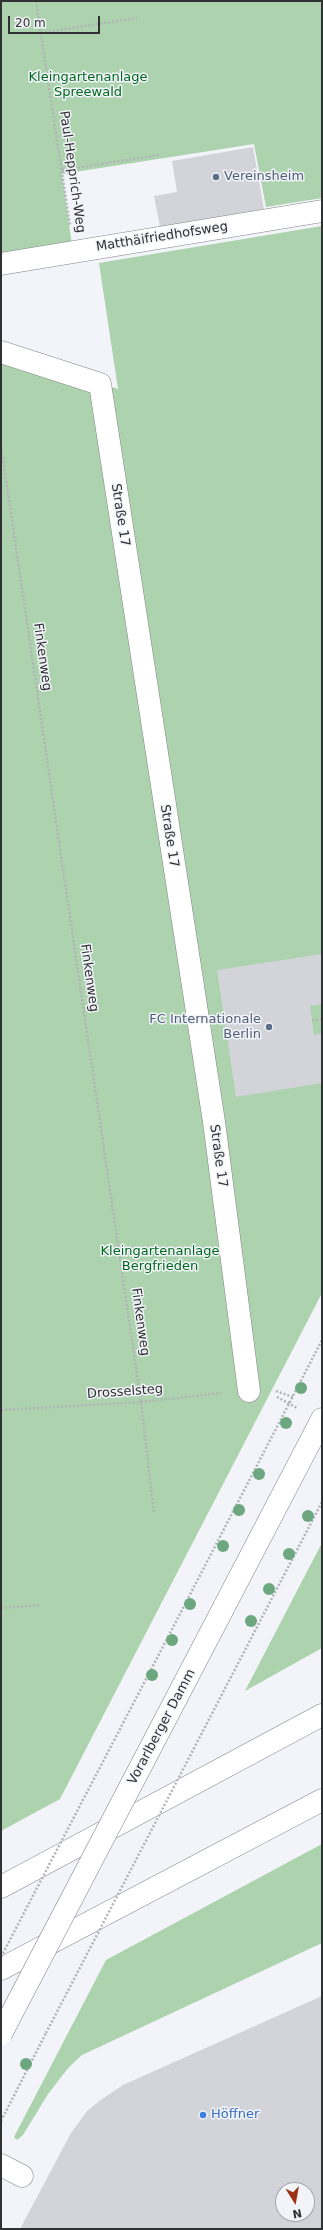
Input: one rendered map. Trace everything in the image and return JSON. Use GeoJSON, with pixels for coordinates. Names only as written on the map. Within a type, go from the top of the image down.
{"type":"FeatureCollection","features":[{"type":"Feature","properties":{"kind":"main road","name":"Matthäifriedhofsweg"},"geometry":{"type":"LineString","coordinates":[[1,264],[322,211]]}},
{"type":"Feature","properties":{"kind":"main road","name":"Straße 17"},"geometry":{"type":"LineString","coordinates":[[1,352],[100,384],[214,1122],[249,1391]]}},
{"type":"Feature","properties":{"kind":"main road","name":"Vorarlberger Damm"},"geometry":{"type":"LineString","coordinates":[[1,2034],[322,1419]]}},
{"type":"Feature","properties":{"kind":"main road"},"geometry":{"type":"LineString","coordinates":[[1,1887],[322,1715]]}},
{"type":"Feature","properties":{"kind":"main road"},"geometry":{"type":"LineString","coordinates":[[1,1969],[322,1800]]}},
{"type":"Feature","properties":{"kind":"main road"},"geometry":{"type":"LineString","coordinates":[[1,2165],[22,2176]]}},
{"type":"Feature","properties":{"kind":"path","name":"Paul-Hepprich-Weg"},"geometry":{"type":"LineString","coordinates":[[36,1],[74,252]]}},
{"type":"Feature","properties":{"kind":"path"},"geometry":{"type":"LineString","coordinates":[[41,33],[137,18]]}},
{"type":"Feature","properties":{"kind":"path"},"geometry":{"type":"LineString","coordinates":[[62,170],[159,156]]}},
{"type":"Feature","properties":{"kind":"path","name":"Finkenweg"},"geometry":{"type":"LineString","coordinates":[[1,445],[141,1402],[154,1514]]}},
{"type":"Feature","properties":{"kind":"path"},"geometry":{"type":"LineString","coordinates":[[312,1020],[322,1019]]}},
{"type":"Feature","properties":{"kind":"path"},"geometry":{"type":"LineString","coordinates":[[1,1957],[322,1340]]}},
{"type":"Feature","properties":{"kind":"path","name":"Drosselsteg"},"geometry":{"type":"LineString","coordinates":[[1,1410],[141,1402],[249,1391]]}},
{"type":"Feature","properties":{"kind":"path"},"geometry":{"type":"LineString","coordinates":[[277,1397],[297,1408]]}},
{"type":"Feature","properties":{"kind":"path"},"geometry":{"type":"LineString","coordinates":[[1,2121],[322,1502]]}},
{"type":"Feature","properties":{"kind":"path"},"geometry":{"type":"LineString","coordinates":[[1,1608],[41,1605]]}},
{"type":"Feature","properties":{"kind":"green space","name":"Kleingartenanlage Spreewald"},"geometry":{"type":"Polygon","coordinates":[[[1,1],[322,1],[322,198],[266,207],[254,144],[62,174],[73,252],[1,264],[1,1]]]}},
{"type":"Feature","properties":{"kind":"green space","name":"Kleingartenanlage Bergfrieden"},"geometry":{"type":"Polygon","coordinates":[[[322,226],[322,1293],[60,1799],[1,1831],[1,352],[118,389],[99,263],[322,226]]]}},
{"type":"Feature","properties":{"kind":"green space"},"geometry":{"type":"Polygon","coordinates":[[[322,1543],[322,1648],[245,1691],[313,1560],[322,1543]]]}},
{"type":"Feature","properties":{"kind":"green space"},"geometry":{"type":"Polygon","coordinates":[[[322,1844],[322,1943],[82,2055],[69,2067],[48,2094],[23,2135],[17,2140],[14,2137],[106,1960],[322,1844]]]}},
{"type":"Feature","properties":{"kind":"building","name":"Vereinsheim"},"geometry":{"type":"Polygon","coordinates":[[[253,147],[264,209],[160,227],[154,196],[177,192],[172,161],[253,147]]]}},
{"type":"Feature","properties":{"kind":"building","name":"FC Internationale Berlin"},"geometry":{"type":"Polygon","coordinates":[[[322,954],[322,1004],[310,1006],[314,1035],[322,1033],[322,1083],[236,1097],[217,970],[322,954]]]}},
{"type":"Feature","properties":{"kind":"building","name":"Höffner"},"geometry":{"type":"Polygon","coordinates":[[[322,1996],[322,2229],[20,2229],[71,2133],[87,2111],[123,2085],[322,1996]]]}},
{"type":"Feature","properties":{"kind":"place","name":"Vereinsheim"},"geometry":{"type":"Point","coordinates":[216,177]}},
{"type":"Feature","properties":{"kind":"place","name":"FC Internationale Berlin"},"geometry":{"type":"Point","coordinates":[269,1027]}},
{"type":"Feature","properties":{"kind":"place","name":"Höffner"},"geometry":{"type":"Point","coordinates":[203,2115]}}]}
